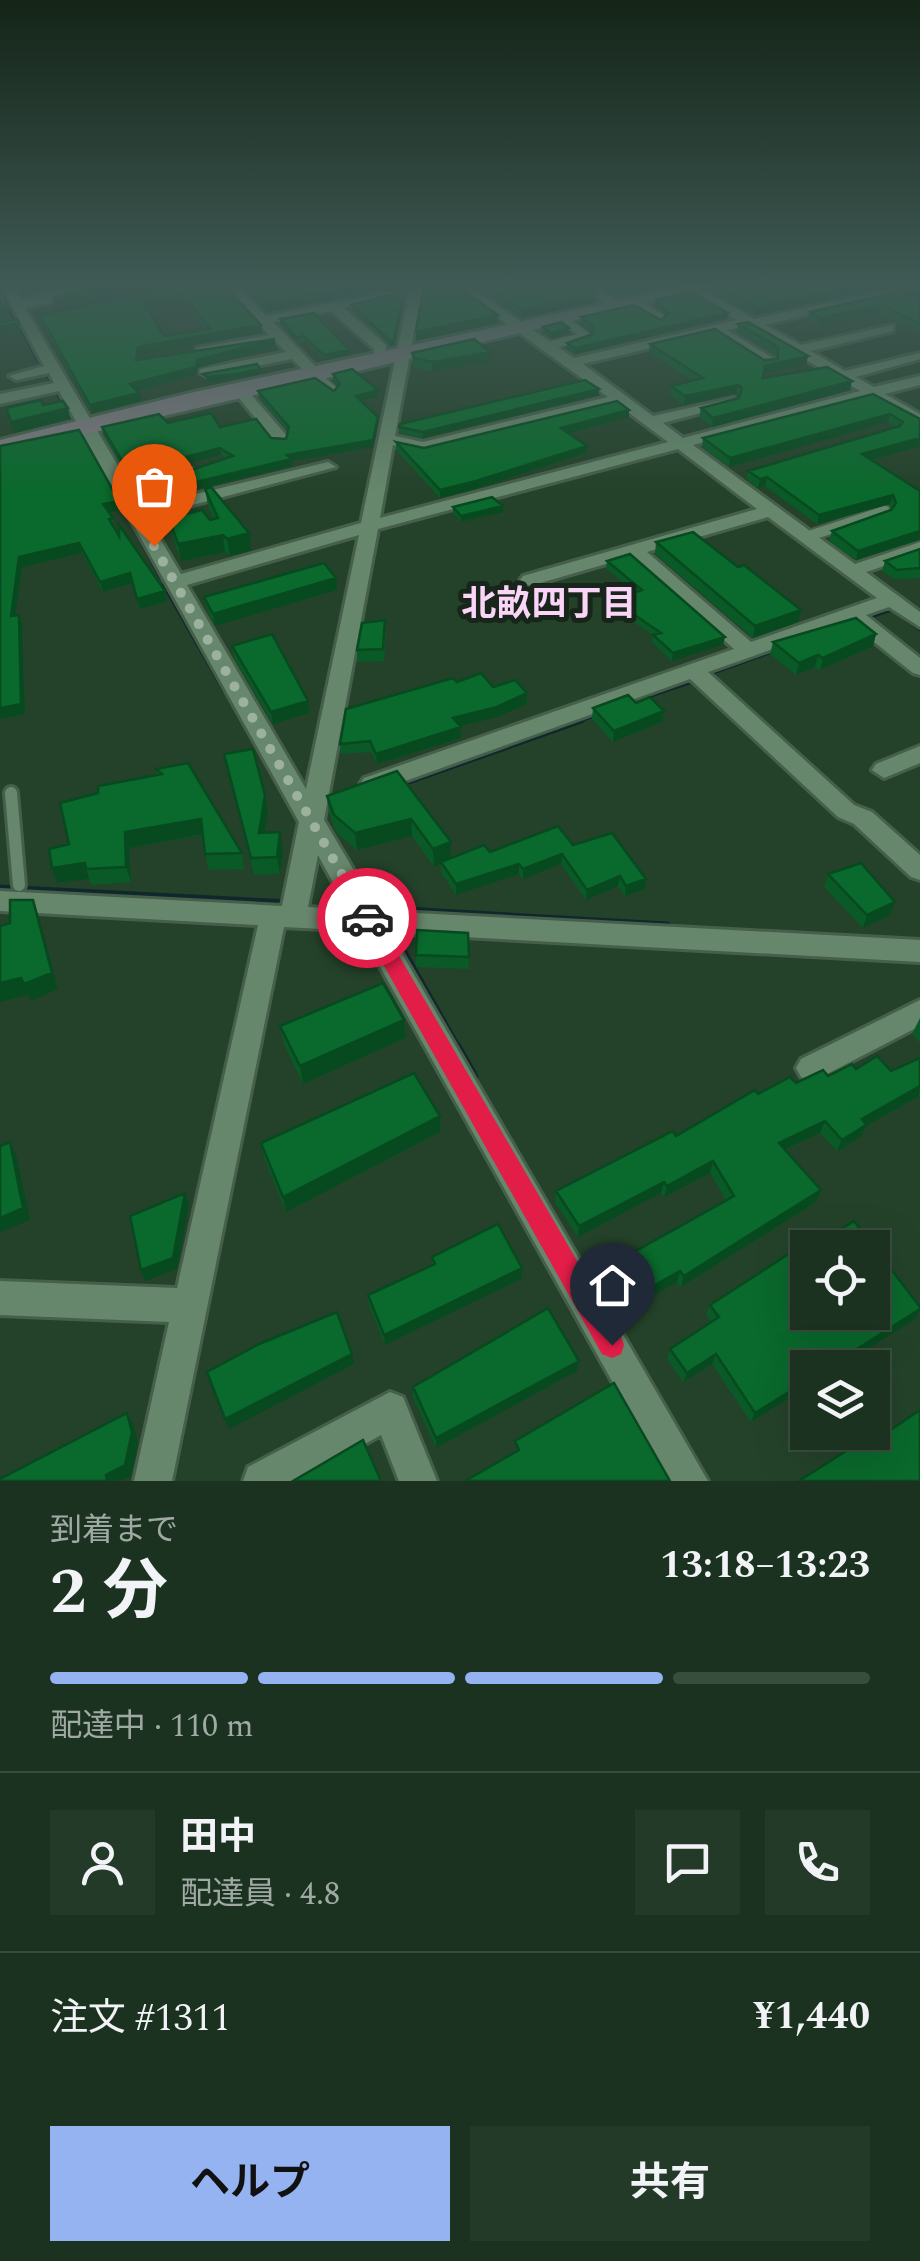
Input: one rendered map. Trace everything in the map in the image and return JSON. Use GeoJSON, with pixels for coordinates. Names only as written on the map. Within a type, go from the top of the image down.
{"type":"FeatureCollection","features":[{"type":"Feature","properties":{"kind":"street"},"geometry":{"type":"LineString","coordinates":[[43,353],[311,812],[369,921],[689,1481]]}},
{"type":"Feature","properties":{"kind":"street"},"geometry":{"type":"LineString","coordinates":[[183,355],[193,353]]}},
{"type":"Feature","properties":{"kind":"street"},"geometry":{"type":"LineString","coordinates":[[380,358],[381,353]]}},
{"type":"Feature","properties":{"kind":"street"},"geometry":{"type":"LineString","coordinates":[[0,447],[403,353]]}},
{"type":"Feature","properties":{"kind":"street"},"geometry":{"type":"LineString","coordinates":[[153,1481],[190,1306],[311,812],[364,527],[404,353]]}},
{"type":"Feature","properties":{"kind":"street"},"geometry":{"type":"LineString","coordinates":[[557,353],[920,621]]}},
{"type":"Feature","properties":{"kind":"street"},"geometry":{"type":"LineString","coordinates":[[571,364],[616,353]]}},
{"type":"Feature","properties":{"kind":"street"},"geometry":{"type":"LineString","coordinates":[[755,353],[769,362]]}},
{"type":"Feature","properties":{"kind":"street"},"geometry":{"type":"LineString","coordinates":[[804,353],[920,420]]}},
{"type":"Feature","properties":{"kind":"street"},"geometry":{"type":"LineString","coordinates":[[206,372],[296,354],[314,373]]}},
{"type":"Feature","properties":{"kind":"street"},"geometry":{"type":"LineString","coordinates":[[843,376],[915,356]]}},
{"type":"Feature","properties":{"kind":"street"},"geometry":{"type":"LineString","coordinates":[[798,374],[828,366]]}},
{"type":"Feature","properties":{"kind":"street"},"geometry":{"type":"LineString","coordinates":[[16,368],[53,369]]}},
{"type":"Feature","properties":{"kind":"street"},"geometry":{"type":"LineString","coordinates":[[0,399],[53,369]]}},
{"type":"Feature","properties":{"kind":"street"},"geometry":{"type":"LineString","coordinates":[[175,582],[677,442],[920,380]]}},
{"type":"Feature","properties":{"kind":"street"},"geometry":{"type":"LineString","coordinates":[[239,389],[281,440]]}},
{"type":"Feature","properties":{"kind":"street"},"geometry":{"type":"LineString","coordinates":[[387,439],[423,447],[618,399]]}},
{"type":"Feature","properties":{"kind":"street"},"geometry":{"type":"LineString","coordinates":[[649,422],[732,400]]}},
{"type":"Feature","properties":{"kind":"street"},"geometry":{"type":"LineString","coordinates":[[136,514],[328,467]]}},
{"type":"Feature","properties":{"kind":"street"},"geometry":{"type":"LineString","coordinates":[[122,490],[206,469]]}},
{"type":"Feature","properties":{"kind":"street"},"geometry":{"type":"LineString","coordinates":[[724,477],[742,472]]}},
{"type":"Feature","properties":{"kind":"street"},"geometry":{"type":"LineString","coordinates":[[530,580],[770,511]]}},
{"type":"Feature","properties":{"kind":"street"},"geometry":{"type":"LineString","coordinates":[[852,571],[920,548]]}},
{"type":"Feature","properties":{"kind":"street"},"geometry":{"type":"LineString","coordinates":[[633,550],[749,650]]}},
{"type":"Feature","properties":{"kind":"street"},"geometry":{"type":"LineString","coordinates":[[311,812],[749,650],[852,614],[920,596]]}},
{"type":"Feature","properties":{"kind":"street"},"geometry":{"type":"LineString","coordinates":[[852,614],[920,668]]}},
{"type":"Feature","properties":{"kind":"street"},"geometry":{"type":"LineString","coordinates":[[693,670],[846,811],[863,818],[920,870]]}},
{"type":"Feature","properties":{"kind":"street"},"geometry":{"type":"LineString","coordinates":[[884,770],[920,754]]}},
{"type":"Feature","properties":{"kind":"street"},"geometry":{"type":"LineString","coordinates":[[12,896],[283,916],[920,951]]}},
{"type":"Feature","properties":{"kind":"street"},"geometry":{"type":"LineString","coordinates":[[811,1068],[920,1012]]}},
{"type":"Feature","properties":{"kind":"street"},"geometry":{"type":"LineString","coordinates":[[0,1298],[190,1306]]}},
{"type":"Feature","properties":{"kind":"street"},"geometry":{"type":"LineString","coordinates":[[262,1481],[390,1410],[418,1481]]}},
{"type":"Feature","properties":{"kind":"lane"},"geometry":{"type":"LineString","coordinates":[[314,373],[333,390]]}},
{"type":"Feature","properties":{"kind":"lane"},"geometry":{"type":"LineString","coordinates":[[806,537],[885,511]]}},
{"type":"Feature","properties":{"kind":"lane"},"geometry":{"type":"LineString","coordinates":[[12,794],[12,896]]}},
{"type":"Feature","properties":{"kind":"building"},"geometry":{"type":"Polygon","coordinates":[[[61,353],[137,353],[136,360],[182,353],[223,353],[197,360],[196,367],[130,384],[139,393],[90,405],[61,353]]]}},
{"type":"Feature","properties":{"kind":"building"},"geometry":{"type":"Polygon","coordinates":[[[412,353],[484,353],[432,362],[414,358],[412,353]]]}},
{"type":"Feature","properties":{"kind":"building"},"geometry":{"type":"Polygon","coordinates":[[[664,353],[753,353],[764,360],[778,359],[778,353],[808,356],[765,366],[763,378],[827,367],[852,381],[713,418],[701,408],[739,398],[742,388],[738,385],[685,396],[671,386],[703,378],[664,353]]]}},
{"type":"Feature","properties":{"kind":"building"},"geometry":{"type":"Polygon","coordinates":[[[257,364],[260,369],[236,374],[203,374],[257,364]]]}},
{"type":"Feature","properties":{"kind":"building"},"geometry":{"type":"Polygon","coordinates":[[[352,369],[378,390],[356,396],[378,417],[373,440],[287,455],[291,459],[154,492],[150,484],[233,456],[220,448],[143,468],[141,464],[126,468],[102,427],[159,414],[168,423],[211,413],[220,427],[256,419],[271,438],[286,439],[289,427],[258,391],[315,378],[334,391],[340,384],[333,374],[352,369]]]}},
{"type":"Feature","properties":{"kind":"building"},"geometry":{"type":"Polygon","coordinates":[[[585,380],[599,389],[423,432],[399,427],[400,424],[585,380]]]}},
{"type":"Feature","properties":{"kind":"building"},"geometry":{"type":"Polygon","coordinates":[[[873,394],[920,419],[920,438],[862,454],[920,491],[920,531],[858,551],[832,531],[891,510],[896,503],[893,495],[819,515],[767,477],[760,479],[748,471],[903,422],[890,414],[730,458],[703,438],[873,394]]]}},
{"type":"Feature","properties":{"kind":"building"},"geometry":{"type":"Polygon","coordinates":[[[41,400],[43,405],[63,401],[68,408],[11,422],[6,408],[41,400]]]}},
{"type":"Feature","properties":{"kind":"building"},"geometry":{"type":"Polygon","coordinates":[[[617,401],[629,410],[561,428],[587,446],[440,490],[396,442],[424,448],[617,401]]]}},
{"type":"Feature","properties":{"kind":"building"},"geometry":{"type":"Polygon","coordinates":[[[79,430],[119,501],[103,504],[113,518],[109,519],[119,536],[119,525],[165,591],[137,599],[130,573],[100,582],[79,543],[19,557],[11,616],[19,615],[21,704],[0,708],[0,446],[79,430]]]}},
{"type":"Feature","properties":{"kind":"building"},"geometry":{"type":"Polygon","coordinates":[[[211,487],[249,533],[178,544],[169,518],[202,510],[210,520],[218,518],[205,489],[211,487]]]}},
{"type":"Feature","properties":{"kind":"building"},"geometry":{"type":"Polygon","coordinates":[[[492,497],[503,506],[461,516],[453,507],[492,497]]]}},
{"type":"Feature","properties":{"kind":"building"},"geometry":{"type":"Polygon","coordinates":[[[693,532],[738,567],[744,565],[801,610],[755,626],[656,542],[693,532]]]}},
{"type":"Feature","properties":{"kind":"building"},"geometry":{"type":"Polygon","coordinates":[[[920,549],[920,568],[897,570],[885,561],[920,549]]]}},
{"type":"Feature","properties":{"kind":"building"},"geometry":{"type":"Polygon","coordinates":[[[630,554],[725,637],[673,653],[653,635],[661,633],[617,603],[621,601],[617,598],[642,590],[607,561],[630,554]]]}},
{"type":"Feature","properties":{"kind":"building"},"geometry":{"type":"Polygon","coordinates":[[[324,563],[336,578],[213,614],[204,597],[324,563]]]}},
{"type":"Feature","properties":{"kind":"building"},"geometry":{"type":"Polygon","coordinates":[[[856,618],[876,634],[823,658],[818,655],[799,663],[773,642],[856,618]]]}},
{"type":"Feature","properties":{"kind":"building"},"geometry":{"type":"Polygon","coordinates":[[[385,620],[383,649],[357,650],[362,623],[385,620]]]}},
{"type":"Feature","properties":{"kind":"building"},"geometry":{"type":"Polygon","coordinates":[[[272,634],[308,701],[271,712],[232,646],[272,634]]]}},
{"type":"Feature","properties":{"kind":"building"},"geometry":{"type":"Polygon","coordinates":[[[481,673],[493,687],[515,680],[527,693],[497,707],[453,718],[461,727],[376,754],[370,741],[340,744],[346,709],[481,673]]]}},
{"type":"Feature","properties":{"kind":"building"},"geometry":{"type":"Polygon","coordinates":[[[628,695],[636,703],[650,697],[664,711],[614,731],[593,708],[628,695]]]}},
{"type":"Feature","properties":{"kind":"building"},"geometry":{"type":"Polygon","coordinates":[[[253,749],[265,795],[259,833],[280,832],[277,857],[251,858],[224,754],[253,749]]]}},
{"type":"Feature","properties":{"kind":"building"},"geometry":{"type":"Polygon","coordinates":[[[188,763],[242,853],[205,854],[201,819],[125,832],[126,867],[86,869],[85,863],[52,868],[49,849],[69,844],[60,803],[98,793],[98,786],[162,774],[156,769],[188,763]]]}},
{"type":"Feature","properties":{"kind":"building"},"geometry":{"type":"Polygon","coordinates":[[[397,771],[451,842],[433,849],[411,819],[355,833],[334,815],[327,796],[397,771]]]}},
{"type":"Feature","properties":{"kind":"building"},"geometry":{"type":"Polygon","coordinates":[[[558,826],[573,845],[612,833],[646,879],[626,886],[620,876],[587,890],[562,854],[523,869],[519,864],[456,884],[441,862],[484,845],[490,852],[558,826]]]}},
{"type":"Feature","properties":{"kind":"building"},"geometry":{"type":"Polygon","coordinates":[[[861,863],[895,902],[867,915],[828,874],[861,863]]]}},
{"type":"Feature","properties":{"kind":"building"},"geometry":{"type":"Polygon","coordinates":[[[10,900],[33,900],[52,973],[24,984],[21,978],[0,983],[0,926],[10,923],[10,900]]]}},
{"type":"Feature","properties":{"kind":"building"},"geometry":{"type":"Polygon","coordinates":[[[417,930],[468,933],[469,957],[416,955],[417,930]]]}},
{"type":"Feature","properties":{"kind":"building"},"geometry":{"type":"Polygon","coordinates":[[[383,983],[404,1020],[300,1066],[280,1026],[383,983]]]}},
{"type":"Feature","properties":{"kind":"building"},"geometry":{"type":"Polygon","coordinates":[[[877,1056],[891,1071],[920,1058],[920,1086],[862,1119],[866,1125],[842,1140],[825,1121],[779,1143],[821,1190],[684,1276],[680,1271],[621,1304],[600,1271],[734,1196],[713,1161],[579,1226],[556,1191],[673,1131],[676,1136],[755,1090],[758,1094],[790,1077],[796,1083],[823,1070],[828,1076],[852,1064],[856,1069],[877,1056]]]}},
{"type":"Feature","properties":{"kind":"building"},"geometry":{"type":"Polygon","coordinates":[[[414,1073],[440,1116],[283,1197],[261,1143],[414,1073]]]}},
{"type":"Feature","properties":{"kind":"building"},"geometry":{"type":"Polygon","coordinates":[[[10,1142],[23,1208],[0,1218],[0,1146],[10,1142]]]}},
{"type":"Feature","properties":{"kind":"building"},"geometry":{"type":"Polygon","coordinates":[[[185,1193],[173,1258],[141,1270],[130,1216],[185,1193]]]}},
{"type":"Feature","properties":{"kind":"building"},"geometry":{"type":"Polygon","coordinates":[[[854,1221],[861,1230],[840,1230],[854,1221]]]}},
{"type":"Feature","properties":{"kind":"building"},"geometry":{"type":"Polygon","coordinates":[[[498,1224],[522,1268],[384,1335],[368,1295],[435,1264],[432,1257],[498,1224]]]}},
{"type":"Feature","properties":{"kind":"building"},"geometry":{"type":"Polygon","coordinates":[[[790,1253],[790,1330],[887,1330],[855,1350],[790,1350],[790,1391],[755,1413],[716,1354],[687,1373],[670,1349],[719,1317],[710,1305],[790,1253]]]}},
{"type":"Feature","properties":{"kind":"building"},"geometry":{"type":"Polygon","coordinates":[[[890,1268],[920,1307],[890,1328],[890,1268]]]}},
{"type":"Feature","properties":{"kind":"building"},"geometry":{"type":"Polygon","coordinates":[[[548,1308],[579,1361],[436,1438],[413,1387],[548,1308]]]}},
{"type":"Feature","properties":{"kind":"building"},"geometry":{"type":"Polygon","coordinates":[[[337,1312],[352,1354],[225,1419],[207,1372],[259,1344],[337,1312]]]}},
{"type":"Feature","properties":{"kind":"building"},"geometry":{"type":"Polygon","coordinates":[[[614,1383],[670,1481],[465,1481],[519,1450],[515,1441],[614,1383]]]}},
{"type":"Feature","properties":{"kind":"building"},"geometry":{"type":"Polygon","coordinates":[[[920,1410],[920,1481],[799,1481],[848,1450],[890,1450],[890,1430],[920,1410]]]}},
{"type":"Feature","properties":{"kind":"building"},"geometry":{"type":"Polygon","coordinates":[[[127,1413],[132,1432],[125,1465],[106,1475],[107,1481],[0,1481],[0,1479],[127,1413]]]}},
{"type":"Feature","properties":{"kind":"building"},"geometry":{"type":"Polygon","coordinates":[[[363,1440],[381,1481],[293,1481],[363,1440]]]}},
{"type":"Feature","properties":{"kind":"waterway"},"geometry":{"type":"LineString","coordinates":[[35,353],[75,423]]}},
{"type":"Feature","properties":{"kind":"waterway"},"geometry":{"type":"LineString","coordinates":[[546,353],[605,396]]}},
{"type":"Feature","properties":{"kind":"waterway"},"geometry":{"type":"LineString","coordinates":[[621,408],[663,439]]}},
{"type":"Feature","properties":{"kind":"waterway"},"geometry":{"type":"LineString","coordinates":[[679,450],[727,486]]}},
{"type":"Feature","properties":{"kind":"waterway"},"geometry":{"type":"LineString","coordinates":[[120,500],[161,576]]}},
{"type":"Feature","properties":{"kind":"waterway"},"geometry":{"type":"LineString","coordinates":[[165,585],[225,690]]}},
{"type":"Feature","properties":{"kind":"waterway"},"geometry":{"type":"LineString","coordinates":[[858,620],[893,608],[920,628]]}},
{"type":"Feature","properties":{"kind":"waterway"},"geometry":{"type":"LineString","coordinates":[[712,672],[779,648]]}},
{"type":"Feature","properties":{"kind":"waterway"},"geometry":{"type":"LineString","coordinates":[[626,703],[688,682]]}},
{"type":"Feature","properties":{"kind":"waterway"},"geometry":{"type":"LineString","coordinates":[[573,722],[599,713]]}},
{"type":"Feature","properties":{"kind":"waterway"},"geometry":{"type":"LineString","coordinates":[[400,783],[581,719]]}},
{"type":"Feature","properties":{"kind":"waterway"},"geometry":{"type":"LineString","coordinates":[[0,889],[290,904]]}},
{"type":"Feature","properties":{"kind":"waterway"},"geometry":{"type":"LineString","coordinates":[[387,910],[667,926]]}},
{"type":"Feature","properties":{"kind":"waterway"},"geometry":{"type":"LineString","coordinates":[[397,942],[458,1050]]}},
{"type":"Feature","properties":{"kind":"waterway"},"geometry":{"type":"LineString","coordinates":[[456,1047],[473,1077]]}},
{"type":"Feature","properties":{"kind":"way so far"},"geometry":{"type":"LineString","coordinates":[[154,546],[367,918]]}},
{"type":"Feature","properties":{"kind":"district","name":"北畝四丁目"},"geometry":{"type":"Point","coordinates":[549,604]}},
{"type":"Feature","properties":{"kind":"route"},"geometry":{"type":"LineString","coordinates":[[367,918],[612,1345]]}}]}
